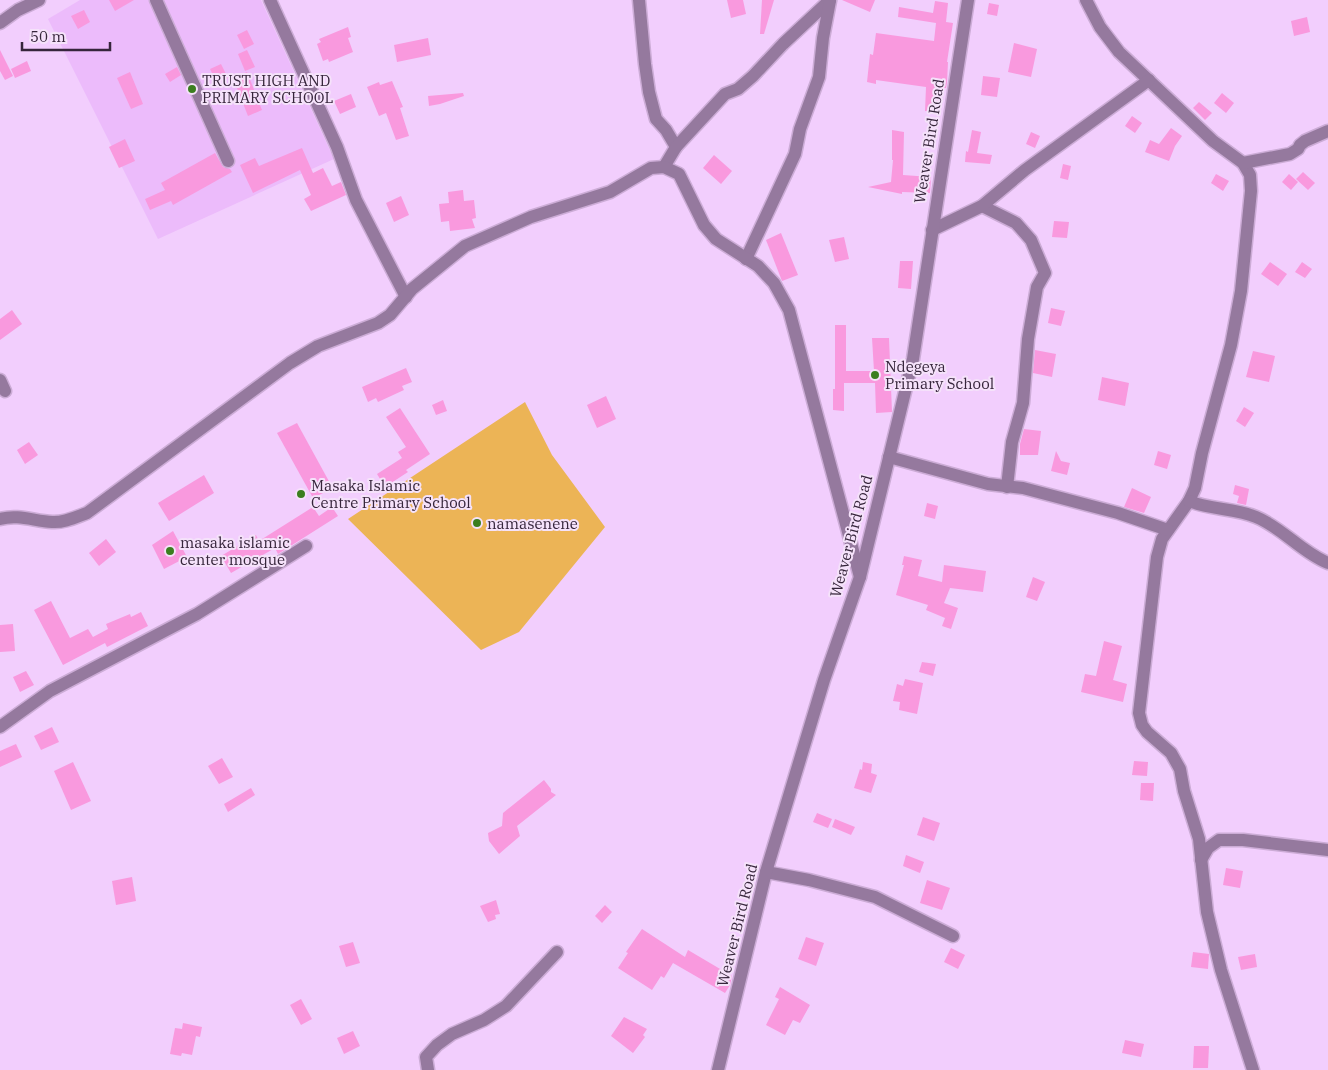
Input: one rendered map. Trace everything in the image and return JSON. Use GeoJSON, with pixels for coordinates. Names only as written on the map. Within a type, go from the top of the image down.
{"type":"FeatureCollection","features":[{"type":"Feature","properties":{"kind":"street"},"geometry":{"type":"LineString","coordinates":[[0,23],[18,10],[39,0]]}},
{"type":"Feature","properties":{"kind":"street"},"geometry":{"type":"LineString","coordinates":[[156,0],[228,160]]}},
{"type":"Feature","properties":{"kind":"street"},"geometry":{"type":"LineString","coordinates":[[270,0],[337,148],[356,200],[406,297]]}},
{"type":"Feature","properties":{"kind":"street"},"geometry":{"type":"LineString","coordinates":[[639,0],[644,64],[649,92],[656,119],[666,130],[676,147]]}},
{"type":"Feature","properties":{"kind":"street"},"geometry":{"type":"LineString","coordinates":[[664,167],[676,147],[726,94],[738,89],[753,76],[783,44],[830,0]]}},
{"type":"Feature","properties":{"kind":"street"},"geometry":{"type":"LineString","coordinates":[[746,258],[795,154],[800,129],[819,77],[823,38],[830,0]]}},
{"type":"Feature","properties":{"kind":"street","name":"Weaver Bird Road"},"geometry":{"type":"LineString","coordinates":[[718,1070],[766,872],[824,680],[860,577],[913,359],[968,0]]}},
{"type":"Feature","properties":{"kind":"street"},"geometry":{"type":"LineString","coordinates":[[1086,0],[1100,27],[1119,52],[1213,141],[1244,163],[1250,175],[1241,291],[1231,345],[1202,453],[1195,488],[1189,501],[1162,539],[1157,557],[1139,714],[1142,726],[1171,753],[1180,769],[1184,791],[1199,839],[1207,912],[1217,954],[1253,1070]]}},
{"type":"Feature","properties":{"kind":"street"},"geometry":{"type":"LineString","coordinates":[[932,230],[982,206],[1025,170],[1149,80]]}},
{"type":"Feature","properties":{"kind":"street"},"geometry":{"type":"LineString","coordinates":[[1244,163],[1290,154],[1298,149],[1305,140],[1328,131]]}},
{"type":"Feature","properties":{"kind":"street"},"geometry":{"type":"LineString","coordinates":[[0,519],[9,516],[25,517],[54,523],[70,520],[87,513],[290,363],[318,346],[378,324],[390,315],[412,289],[464,246],[531,217],[610,192],[651,168],[664,167],[679,174],[704,225],[716,239],[758,266],[774,283],[789,310],[860,577]]}},
{"type":"Feature","properties":{"kind":"street"},"geometry":{"type":"LineString","coordinates":[[982,206],[1016,223],[1031,240],[1046,273],[1037,287],[1028,340],[1022,403],[1012,442],[1007,487]]}},
{"type":"Feature","properties":{"kind":"street"},"geometry":{"type":"LineString","coordinates":[[889,457],[988,484],[1023,488],[1118,513],[1168,530]]}},
{"type":"Feature","properties":{"kind":"street"},"geometry":{"type":"LineString","coordinates":[[1189,501],[1210,508],[1244,513],[1256,517],[1267,522],[1308,552],[1328,563]]}},
{"type":"Feature","properties":{"kind":"street"},"geometry":{"type":"LineString","coordinates":[[0,727],[50,691],[197,614],[306,546]]}},
{"type":"Feature","properties":{"kind":"street"},"geometry":{"type":"LineString","coordinates":[[1201,860],[1208,848],[1219,840],[1243,840],[1328,850]]}},
{"type":"Feature","properties":{"kind":"street"},"geometry":{"type":"LineString","coordinates":[[766,872],[809,880],[876,897],[953,936]]}},
{"type":"Feature","properties":{"kind":"street"},"geometry":{"type":"LineString","coordinates":[[428,1070],[426,1057],[437,1045],[452,1034],[484,1020],[506,1006],[557,952]]}},
{"type":"Feature","properties":{"kind":"shaded area","name":"TRUST HIGH AND PRIMARY SCHOOL"},"geometry":{"type":"Polygon","coordinates":[[[80,0],[261,0],[334,159],[158,239],[48,19],[80,0]]]}},
{"type":"Feature","properties":{"kind":"shaded area","name":"namasenene"},"geometry":{"type":"Polygon","coordinates":[[[525,402],[552,455],[605,527],[519,632],[481,650],[348,519],[525,402]]]}},
{"type":"Feature","properties":{"kind":"building"},"geometry":{"type":"Polygon","coordinates":[[[109,0],[134,0],[115,11],[109,0]]]}},
{"type":"Feature","properties":{"kind":"building"},"geometry":{"type":"Polygon","coordinates":[[[727,0],[743,0],[746,14],[731,18],[727,0]]]}},
{"type":"Feature","properties":{"kind":"building"},"geometry":{"type":"Polygon","coordinates":[[[762,0],[774,0],[764,34],[760,34],[762,0]]]}},
{"type":"Feature","properties":{"kind":"building"},"geometry":{"type":"Polygon","coordinates":[[[842,0],[875,0],[870,12],[842,0]]]}},
{"type":"Feature","properties":{"kind":"building"},"geometry":{"type":"Polygon","coordinates":[[[935,1],[948,3],[946,22],[953,23],[947,62],[947,83],[946,88],[941,88],[940,112],[925,111],[926,87],[876,80],[876,84],[867,82],[870,54],[873,55],[876,33],[934,41],[936,23],[898,17],[899,7],[933,13],[935,1]]]}},
{"type":"Feature","properties":{"kind":"building"},"geometry":{"type":"Polygon","coordinates":[[[989,3],[999,5],[997,16],[987,14],[989,3]]]}},
{"type":"Feature","properties":{"kind":"building"},"geometry":{"type":"Polygon","coordinates":[[[84,10],[90,22],[78,29],[71,16],[84,10]]]}},
{"type":"Feature","properties":{"kind":"building"},"geometry":{"type":"Polygon","coordinates":[[[1307,17],[1310,32],[1294,36],[1291,21],[1307,17]]]}},
{"type":"Feature","properties":{"kind":"building"},"geometry":{"type":"Polygon","coordinates":[[[348,27],[351,37],[348,38],[353,52],[329,62],[328,59],[323,61],[317,44],[321,42],[319,39],[348,27]]]}},
{"type":"Feature","properties":{"kind":"building"},"geometry":{"type":"Polygon","coordinates":[[[247,30],[254,44],[244,49],[237,35],[247,30]]]}},
{"type":"Feature","properties":{"kind":"building"},"geometry":{"type":"Polygon","coordinates":[[[428,38],[431,55],[397,62],[394,45],[428,38]]]}},
{"type":"Feature","properties":{"kind":"building"},"geometry":{"type":"Polygon","coordinates":[[[1014,43],[1037,49],[1031,77],[1008,72],[1014,43]]]}},
{"type":"Feature","properties":{"kind":"building"},"geometry":{"type":"Polygon","coordinates":[[[0,50],[13,76],[5,80],[0,71],[0,50]]]}},
{"type":"Feature","properties":{"kind":"building"},"geometry":{"type":"Polygon","coordinates":[[[247,50],[255,67],[245,71],[238,54],[247,50]]]}},
{"type":"Feature","properties":{"kind":"building"},"geometry":{"type":"Polygon","coordinates":[[[27,61],[31,71],[15,78],[11,69],[27,61]]]}},
{"type":"Feature","properties":{"kind":"building"},"geometry":{"type":"Polygon","coordinates":[[[221,64],[228,78],[217,83],[210,69],[221,64]]]}},
{"type":"Feature","properties":{"kind":"building"},"geometry":{"type":"Polygon","coordinates":[[[177,67],[181,75],[170,82],[165,74],[177,67]]]}},
{"type":"Feature","properties":{"kind":"building"},"geometry":{"type":"Polygon","coordinates":[[[130,72],[143,104],[131,109],[117,78],[130,72]]]}},
{"type":"Feature","properties":{"kind":"building"},"geometry":{"type":"Polygon","coordinates":[[[247,72],[262,110],[248,116],[233,78],[247,72]]]}},
{"type":"Feature","properties":{"kind":"building"},"geometry":{"type":"Polygon","coordinates":[[[983,76],[1000,78],[997,97],[981,95],[983,76]]]}},
{"type":"Feature","properties":{"kind":"building"},"geometry":{"type":"Polygon","coordinates":[[[392,81],[403,107],[400,108],[409,136],[396,140],[386,113],[379,116],[367,87],[379,82],[380,85],[392,81]]]}},
{"type":"Feature","properties":{"kind":"building"},"geometry":{"type":"Polygon","coordinates":[[[463,93],[464,96],[429,106],[428,96],[463,93]]]}},
{"type":"Feature","properties":{"kind":"building"},"geometry":{"type":"Polygon","coordinates":[[[1222,93],[1234,103],[1226,113],[1214,103],[1222,93]]]}},
{"type":"Feature","properties":{"kind":"building"},"geometry":{"type":"Polygon","coordinates":[[[351,94],[356,107],[340,114],[334,101],[351,94]]]}},
{"type":"Feature","properties":{"kind":"building"},"geometry":{"type":"Polygon","coordinates":[[[1199,102],[1212,113],[1205,120],[1193,108],[1199,102]]]}},
{"type":"Feature","properties":{"kind":"building"},"geometry":{"type":"Polygon","coordinates":[[[1132,116],[1142,123],[1135,133],[1125,126],[1132,116]]]}},
{"type":"Feature","properties":{"kind":"building"},"geometry":{"type":"Polygon","coordinates":[[[1171,128],[1182,136],[1175,146],[1169,161],[1145,152],[1150,140],[1159,144],[1171,128]]]}},
{"type":"Feature","properties":{"kind":"building"},"geometry":{"type":"Polygon","coordinates":[[[892,130],[904,132],[903,175],[931,177],[930,193],[902,192],[902,194],[868,187],[891,182],[893,160],[892,130]]]}},
{"type":"Feature","properties":{"kind":"building"},"geometry":{"type":"Polygon","coordinates":[[[972,130],[981,132],[977,153],[992,155],[990,164],[965,162],[972,130]]]}},
{"type":"Feature","properties":{"kind":"building"},"geometry":{"type":"Polygon","coordinates":[[[1031,132],[1040,136],[1035,148],[1026,144],[1031,132]]]}},
{"type":"Feature","properties":{"kind":"building"},"geometry":{"type":"Polygon","coordinates":[[[125,139],[135,161],[119,168],[109,147],[125,139]]]}},
{"type":"Feature","properties":{"kind":"building"},"geometry":{"type":"Polygon","coordinates":[[[302,148],[313,173],[323,168],[332,186],[341,182],[346,195],[311,211],[304,199],[311,195],[300,170],[253,193],[240,165],[255,158],[259,166],[302,148]]]}},
{"type":"Feature","properties":{"kind":"building"},"geometry":{"type":"Polygon","coordinates":[[[215,153],[223,167],[230,169],[232,172],[173,205],[171,201],[150,210],[145,199],[165,190],[161,183],[215,153]]]}},
{"type":"Feature","properties":{"kind":"building"},"geometry":{"type":"Polygon","coordinates":[[[714,155],[732,171],[721,184],[703,168],[714,155]]]}},
{"type":"Feature","properties":{"kind":"building"},"geometry":{"type":"Polygon","coordinates":[[[1063,164],[1071,166],[1068,180],[1060,178],[1063,164]]]}},
{"type":"Feature","properties":{"kind":"building"},"geometry":{"type":"Polygon","coordinates":[[[1303,172],[1315,183],[1308,190],[1296,179],[1303,172]]]}},
{"type":"Feature","properties":{"kind":"building"},"geometry":{"type":"Polygon","coordinates":[[[1216,174],[1229,181],[1223,191],[1211,183],[1216,174]]]}},
{"type":"Feature","properties":{"kind":"building"},"geometry":{"type":"Polygon","coordinates":[[[1289,174],[1298,182],[1291,190],[1282,182],[1289,174]]]}},
{"type":"Feature","properties":{"kind":"building"},"geometry":{"type":"Polygon","coordinates":[[[463,190],[464,201],[474,200],[476,218],[472,219],[475,228],[450,231],[449,221],[441,222],[439,204],[449,203],[448,192],[463,190]]]}},
{"type":"Feature","properties":{"kind":"building"},"geometry":{"type":"Polygon","coordinates":[[[401,196],[409,215],[394,222],[386,203],[401,196]]]}},
{"type":"Feature","properties":{"kind":"building"},"geometry":{"type":"Polygon","coordinates":[[[1054,221],[1069,222],[1067,238],[1052,237],[1054,221]]]}},
{"type":"Feature","properties":{"kind":"building"},"geometry":{"type":"Polygon","coordinates":[[[781,233],[798,275],[782,281],[766,240],[781,233]]]}},
{"type":"Feature","properties":{"kind":"building"},"geometry":{"type":"Polygon","coordinates":[[[844,237],[849,259],[835,262],[829,240],[844,237]]]}},
{"type":"Feature","properties":{"kind":"building"},"geometry":{"type":"Polygon","coordinates":[[[900,261],[913,261],[911,289],[898,288],[900,261]]]}},
{"type":"Feature","properties":{"kind":"building"},"geometry":{"type":"Polygon","coordinates":[[[1270,262],[1287,274],[1278,286],[1261,274],[1270,262]]]}},
{"type":"Feature","properties":{"kind":"building"},"geometry":{"type":"Polygon","coordinates":[[[1302,262],[1312,269],[1305,278],[1295,272],[1302,262]]]}},
{"type":"Feature","properties":{"kind":"building"},"geometry":{"type":"Polygon","coordinates":[[[1051,308],[1065,311],[1061,326],[1048,323],[1051,308]]]}},
{"type":"Feature","properties":{"kind":"building"},"geometry":{"type":"Polygon","coordinates":[[[12,310],[22,324],[0,340],[0,319],[12,310]]]}},
{"type":"Feature","properties":{"kind":"building"},"geometry":{"type":"Polygon","coordinates":[[[835,325],[846,325],[846,371],[874,371],[872,338],[889,338],[892,412],[876,413],[875,383],[844,383],[844,411],[833,410],[833,389],[835,389],[835,325]]]}},
{"type":"Feature","properties":{"kind":"building"},"geometry":{"type":"Polygon","coordinates":[[[1035,350],[1056,354],[1052,377],[1033,373],[1035,350]]]}},
{"type":"Feature","properties":{"kind":"building"},"geometry":{"type":"Polygon","coordinates":[[[1253,351],[1275,356],[1269,382],[1246,377],[1253,351]]]}},
{"type":"Feature","properties":{"kind":"building"},"geometry":{"type":"Polygon","coordinates":[[[406,368],[412,382],[402,386],[404,390],[378,402],[376,398],[368,402],[362,387],[406,368]]]}},
{"type":"Feature","properties":{"kind":"building"},"geometry":{"type":"Polygon","coordinates":[[[1102,377],[1129,383],[1125,406],[1098,400],[1102,377]]]}},
{"type":"Feature","properties":{"kind":"building"},"geometry":{"type":"Polygon","coordinates":[[[606,396],[616,419],[597,428],[587,405],[606,396]]]}},
{"type":"Feature","properties":{"kind":"building"},"geometry":{"type":"Polygon","coordinates":[[[443,400],[447,411],[436,415],[432,405],[443,400]]]}},
{"type":"Feature","properties":{"kind":"building"},"geometry":{"type":"Polygon","coordinates":[[[1244,407],[1254,413],[1245,427],[1236,421],[1244,407]]]}},
{"type":"Feature","properties":{"kind":"building"},"geometry":{"type":"Polygon","coordinates":[[[400,408],[430,454],[406,470],[408,472],[385,487],[377,474],[402,458],[398,452],[406,447],[386,417],[400,408]]]}},
{"type":"Feature","properties":{"kind":"building"},"geometry":{"type":"Polygon","coordinates":[[[297,423],[331,485],[331,489],[313,498],[277,433],[297,423]]]}},
{"type":"Feature","properties":{"kind":"building"},"geometry":{"type":"Polygon","coordinates":[[[1024,429],[1041,431],[1038,455],[1020,455],[1020,444],[1024,429]]]}},
{"type":"Feature","properties":{"kind":"building"},"geometry":{"type":"Polygon","coordinates":[[[29,442],[38,455],[25,464],[17,450],[29,442]]]}},
{"type":"Feature","properties":{"kind":"building"},"geometry":{"type":"Polygon","coordinates":[[[1056,451],[1061,461],[1070,463],[1067,475],[1051,471],[1056,451]]]}},
{"type":"Feature","properties":{"kind":"building"},"geometry":{"type":"Polygon","coordinates":[[[1158,451],[1171,455],[1167,469],[1154,465],[1158,451]]]}},
{"type":"Feature","properties":{"kind":"building"},"geometry":{"type":"Polygon","coordinates":[[[204,475],[214,493],[169,521],[158,503],[204,475]]]}},
{"type":"Feature","properties":{"kind":"building"},"geometry":{"type":"Polygon","coordinates":[[[1235,485],[1249,489],[1246,505],[1237,503],[1239,496],[1233,494],[1235,485]]]}},
{"type":"Feature","properties":{"kind":"building"},"geometry":{"type":"Polygon","coordinates":[[[1132,488],[1151,497],[1144,513],[1124,507],[1132,488]]]}},
{"type":"Feature","properties":{"kind":"building"},"geometry":{"type":"Polygon","coordinates":[[[927,503],[938,506],[935,519],[924,516],[927,503]]]}},
{"type":"Feature","properties":{"kind":"building"},"geometry":{"type":"Polygon","coordinates":[[[313,507],[319,516],[332,507],[338,516],[278,554],[275,548],[231,573],[221,556],[256,535],[259,541],[313,507]]]}},
{"type":"Feature","properties":{"kind":"building","name":"masaka islamic center mosque"},"geometry":{"type":"Polygon","coordinates":[[[173,531],[187,557],[164,569],[152,545],[173,531]]]}},
{"type":"Feature","properties":{"kind":"building"},"geometry":{"type":"Polygon","coordinates":[[[106,539],[116,552],[99,566],[89,553],[106,539]]]}},
{"type":"Feature","properties":{"kind":"building"},"geometry":{"type":"Polygon","coordinates":[[[904,556],[922,560],[918,576],[942,582],[944,565],[986,571],[983,592],[950,588],[944,603],[958,608],[951,629],[942,626],[945,618],[926,610],[928,605],[896,595],[904,565],[902,565],[904,556]]]}},
{"type":"Feature","properties":{"kind":"building"},"geometry":{"type":"Polygon","coordinates":[[[1033,577],[1045,582],[1037,601],[1026,597],[1033,577]]]}},
{"type":"Feature","properties":{"kind":"building"},"geometry":{"type":"Polygon","coordinates":[[[51,601],[70,638],[88,629],[93,637],[108,629],[106,624],[130,614],[131,617],[141,612],[148,626],[107,647],[105,643],[63,665],[34,610],[51,601]]]}},
{"type":"Feature","properties":{"kind":"building"},"geometry":{"type":"Polygon","coordinates":[[[13,624],[15,651],[0,652],[0,625],[13,624]]]}},
{"type":"Feature","properties":{"kind":"building"},"geometry":{"type":"Polygon","coordinates":[[[1104,641],[1122,646],[1113,680],[1127,684],[1123,702],[1081,692],[1085,674],[1096,676],[1104,641]]]}},
{"type":"Feature","properties":{"kind":"building"},"geometry":{"type":"Polygon","coordinates":[[[922,662],[936,664],[933,676],[919,672],[922,662]]]}},
{"type":"Feature","properties":{"kind":"building"},"geometry":{"type":"Polygon","coordinates":[[[26,671],[34,685],[20,692],[13,677],[26,671]]]}},
{"type":"Feature","properties":{"kind":"building"},"geometry":{"type":"Polygon","coordinates":[[[905,679],[923,683],[917,714],[899,710],[900,702],[893,701],[897,684],[903,686],[905,679]]]}},
{"type":"Feature","properties":{"kind":"building"},"geometry":{"type":"Polygon","coordinates":[[[52,727],[59,742],[41,750],[34,736],[52,727]]]}},
{"type":"Feature","properties":{"kind":"building"},"geometry":{"type":"Polygon","coordinates":[[[16,744],[22,757],[0,767],[0,751],[16,744]]]}},
{"type":"Feature","properties":{"kind":"building"},"geometry":{"type":"Polygon","coordinates":[[[222,758],[233,777],[219,784],[208,766],[222,758]]]}},
{"type":"Feature","properties":{"kind":"building"},"geometry":{"type":"Polygon","coordinates":[[[1134,761],[1148,762],[1147,776],[1132,775],[1134,761]]]}},
{"type":"Feature","properties":{"kind":"building"},"geometry":{"type":"Polygon","coordinates":[[[73,762],[91,801],[71,810],[54,771],[73,762]]]}},
{"type":"Feature","properties":{"kind":"building"},"geometry":{"type":"Polygon","coordinates":[[[863,762],[872,764],[871,773],[877,775],[871,793],[854,788],[860,769],[862,770],[863,762]]]}},
{"type":"Feature","properties":{"kind":"building"},"geometry":{"type":"Polygon","coordinates":[[[544,780],[551,789],[551,792],[556,795],[517,826],[520,836],[499,854],[489,841],[488,833],[502,826],[503,813],[544,780]]]}},
{"type":"Feature","properties":{"kind":"building"},"geometry":{"type":"Polygon","coordinates":[[[1141,783],[1154,783],[1153,801],[1140,800],[1141,783]]]}},
{"type":"Feature","properties":{"kind":"building"},"geometry":{"type":"Polygon","coordinates":[[[251,788],[255,795],[228,812],[224,804],[251,788]]]}},
{"type":"Feature","properties":{"kind":"building"},"geometry":{"type":"Polygon","coordinates":[[[817,813],[832,819],[828,828],[813,822],[817,813]]]}},
{"type":"Feature","properties":{"kind":"building"},"geometry":{"type":"Polygon","coordinates":[[[923,817],[940,823],[934,841],[917,835],[923,817]]]}},
{"type":"Feature","properties":{"kind":"building"},"geometry":{"type":"Polygon","coordinates":[[[835,819],[855,827],[851,835],[832,827],[835,819]]]}},
{"type":"Feature","properties":{"kind":"building"},"geometry":{"type":"Polygon","coordinates":[[[906,855],[924,862],[920,873],[903,866],[906,855]]]}},
{"type":"Feature","properties":{"kind":"building"},"geometry":{"type":"Polygon","coordinates":[[[1226,868],[1243,871],[1240,888],[1223,885],[1226,868]]]}},
{"type":"Feature","properties":{"kind":"building"},"geometry":{"type":"Polygon","coordinates":[[[132,877],[136,901],[116,905],[112,881],[132,877]]]}},
{"type":"Feature","properties":{"kind":"building"},"geometry":{"type":"Polygon","coordinates":[[[927,880],[950,888],[942,910],[920,903],[927,880]]]}},
{"type":"Feature","properties":{"kind":"building"},"geometry":{"type":"Polygon","coordinates":[[[496,900],[500,914],[495,915],[496,919],[488,922],[480,906],[496,900]]]}},
{"type":"Feature","properties":{"kind":"building"},"geometry":{"type":"Polygon","coordinates":[[[605,905],[612,912],[602,923],[595,916],[605,905]]]}},
{"type":"Feature","properties":{"kind":"building"},"geometry":{"type":"Polygon","coordinates":[[[642,929],[685,957],[688,950],[732,976],[730,985],[725,993],[673,963],[664,978],[661,976],[652,990],[618,968],[628,953],[626,952],[642,929]]]}},
{"type":"Feature","properties":{"kind":"building"},"geometry":{"type":"Polygon","coordinates":[[[806,937],[824,943],[816,966],[798,959],[806,937]]]}},
{"type":"Feature","properties":{"kind":"building"},"geometry":{"type":"Polygon","coordinates":[[[353,942],[360,963],[346,967],[339,946],[353,942]]]}},
{"type":"Feature","properties":{"kind":"building"},"geometry":{"type":"Polygon","coordinates":[[[951,948],[965,955],[958,969],[944,962],[951,948]]]}},
{"type":"Feature","properties":{"kind":"building"},"geometry":{"type":"Polygon","coordinates":[[[1193,952],[1209,954],[1208,969],[1191,967],[1193,952]]]}},
{"type":"Feature","properties":{"kind":"building"},"geometry":{"type":"Polygon","coordinates":[[[1255,954],[1257,967],[1241,970],[1238,957],[1255,954]]]}},
{"type":"Feature","properties":{"kind":"building"},"geometry":{"type":"Polygon","coordinates":[[[780,987],[810,1005],[800,1023],[793,1020],[785,1035],[766,1025],[779,999],[775,997],[780,987]]]}},
{"type":"Feature","properties":{"kind":"building"},"geometry":{"type":"Polygon","coordinates":[[[301,999],[312,1019],[301,1025],[290,1005],[301,999]]]}},
{"type":"Feature","properties":{"kind":"building"},"geometry":{"type":"Polygon","coordinates":[[[624,1017],[647,1029],[643,1035],[645,1037],[633,1053],[611,1036],[624,1017]]]}},
{"type":"Feature","properties":{"kind":"building"},"geometry":{"type":"Polygon","coordinates":[[[183,1023],[202,1027],[200,1037],[196,1036],[192,1055],[182,1053],[181,1056],[170,1054],[175,1028],[182,1029],[183,1023]]]}},
{"type":"Feature","properties":{"kind":"building"},"geometry":{"type":"Polygon","coordinates":[[[353,1031],[360,1046],[344,1054],[337,1038],[353,1031]]]}},
{"type":"Feature","properties":{"kind":"building"},"geometry":{"type":"Polygon","coordinates":[[[1125,1040],[1144,1044],[1141,1057],[1122,1053],[1125,1040]]]}},
{"type":"Feature","properties":{"kind":"building"},"geometry":{"type":"Polygon","coordinates":[[[1194,1046],[1209,1046],[1208,1068],[1193,1068],[1194,1046]]]}},
{"type":"Feature","properties":{"kind":"place","name":"TRUST HIGH AND PRIMARY SCHOOL"},"geometry":{"type":"Point","coordinates":[192,89]}},
{"type":"Feature","properties":{"kind":"place","name":"Ndegeya Primary School"},"geometry":{"type":"Point","coordinates":[875,375]}},
{"type":"Feature","properties":{"kind":"place","name":"Masaka Islamic Centre Primary School"},"geometry":{"type":"Point","coordinates":[301,494]}},
{"type":"Feature","properties":{"kind":"place","name":"namasenene"},"geometry":{"type":"Point","coordinates":[477,523]}},
{"type":"Feature","properties":{"kind":"place","name":"masaka islamic center mosque"},"geometry":{"type":"Point","coordinates":[170,551]}}]}
